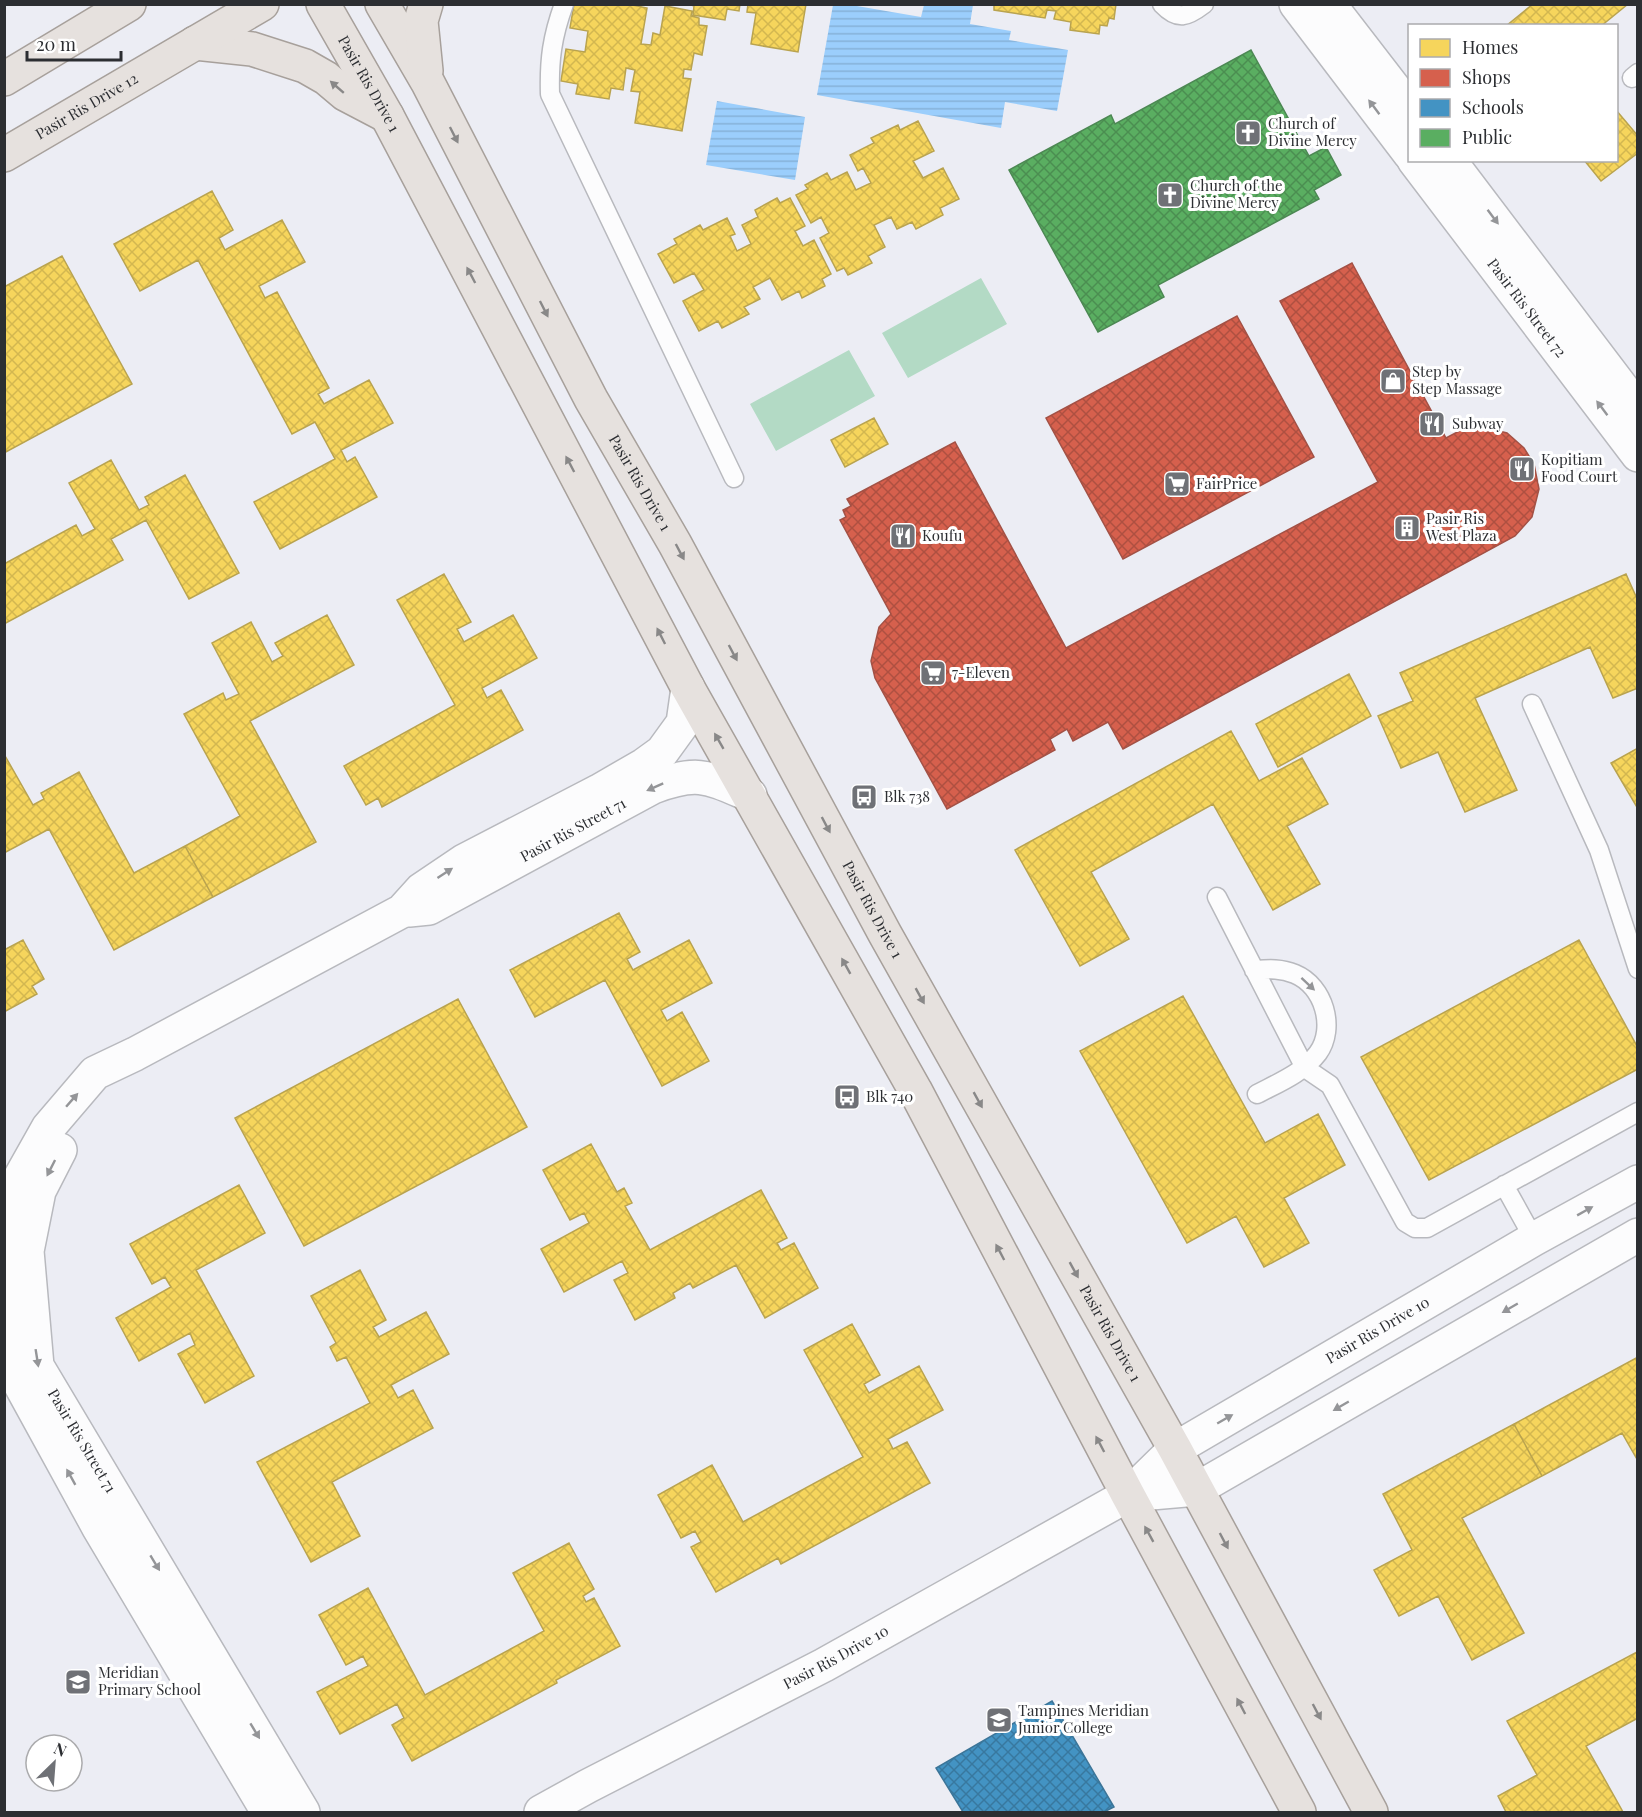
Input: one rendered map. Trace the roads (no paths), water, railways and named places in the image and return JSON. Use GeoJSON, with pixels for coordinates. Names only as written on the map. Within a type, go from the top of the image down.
{"type":"FeatureCollection","features":[{"type":"Feature","properties":{"kind":"main road"},"geometry":{"type":"LineString","coordinates":[[4,79],[129,4]]}},
{"type":"Feature","properties":{"kind":"main road","name":"Pasir Ris Drive 12"},"geometry":{"type":"LineString","coordinates":[[4,155],[262,4]]}},
{"type":"Feature","properties":{"kind":"main road","name":"Pasir Ris Drive 1"},"geometry":{"type":"LineString","coordinates":[[323,4],[387,116],[688,688],[915,1090],[1128,1495],[1299,1812]]}},
{"type":"Feature","properties":{"kind":"main road","name":"Pasir Ris Drive 1"},"geometry":{"type":"LineString","coordinates":[[382,4],[428,83],[591,399],[675,544],[885,934],[1197,1489],[1371,1812]]}},
{"type":"Feature","properties":{"kind":"main road"},"geometry":{"type":"LineString","coordinates":[[426,4],[422,21],[428,83]]}},
{"type":"Feature","properties":{"kind":"main road"},"geometry":{"type":"LineString","coordinates":[[195,43],[252,49],[305,66],[326,78],[345,94],[387,116]]}},
{"type":"Feature","properties":{"kind":"street"},"geometry":{"type":"LineString","coordinates":[[1296,4],[1408,151]]}},
{"type":"Feature","properties":{"kind":"street"},"geometry":{"type":"LineString","coordinates":[[1329,4],[1408,106]]}},
{"type":"Feature","properties":{"kind":"street","name":"Pasir Ris Street 72"},"geometry":{"type":"LineString","coordinates":[[1416,162],[1638,455]]}},
{"type":"Feature","properties":{"kind":"street","name":"Pasir Ris Street 72"},"geometry":{"type":"LineString","coordinates":[[1451,162],[1638,409]]}},
{"type":"Feature","properties":{"kind":"street","name":"Pasir Ris Street 71"},"geometry":{"type":"LineString","coordinates":[[4,1246],[17,1183],[48,1128],[95,1073],[135,1054],[402,911],[421,890],[464,861],[644,765],[662,752],[683,723],[688,688]]}},
{"type":"Feature","properties":{"kind":"street","name":"Pasir Ris Street 71"},"geometry":{"type":"LineString","coordinates":[[402,911],[429,908],[653,787],[673,780],[695,776],[718,781],[750,795]]}},
{"type":"Feature","properties":{"kind":"street","name":"Pasir Ris Street 71"},"geometry":{"type":"LineString","coordinates":[[135,1054],[112,1089],[65,1139],[39,1191],[27,1251],[37,1366],[303,1812]]}},
{"type":"Feature","properties":{"kind":"street","name":"Pasir Ris Drive 10"},"geometry":{"type":"LineString","coordinates":[[541,1812],[825,1665],[1128,1495],[1174,1449],[1534,1239],[1638,1182]]}},
{"type":"Feature","properties":{"kind":"street","name":"Pasir Ris Drive 10"},"geometry":{"type":"LineString","coordinates":[[1128,1495],[1197,1489],[1638,1235]]}},
{"type":"Feature","properties":{"kind":"street","name":"Pasir Ris Street 71"},"geometry":{"type":"LineString","coordinates":[[4,1270],[6,1310],[14,1373],[99,1528],[268,1812]]}},
{"type":"Feature","properties":{"kind":"lane"},"geometry":{"type":"LineString","coordinates":[[564,4],[554,31],[549,67],[550,94],[734,478]]}},
{"type":"Feature","properties":{"kind":"lane"},"geometry":{"type":"LineString","coordinates":[[1162,4],[1174,15],[1186,16],[1204,4]]}},
{"type":"Feature","properties":{"kind":"lane"},"geometry":{"type":"LineString","coordinates":[[1532,704],[1599,850],[1638,969]]}},
{"type":"Feature","properties":{"kind":"lane"},"geometry":{"type":"LineString","coordinates":[[1217,897],[1305,1068],[1330,1085],[1405,1222],[1415,1228],[1427,1228],[1638,1112]]}},
{"type":"Feature","properties":{"kind":"lane"},"geometry":{"type":"LineString","coordinates":[[1254,970],[1276,968],[1297,975],[1315,989],[1325,1008],[1327,1031],[1319,1052],[1305,1068],[1257,1094]]}},
{"type":"Feature","properties":{"kind":"lane"},"geometry":{"type":"LineString","coordinates":[[1504,1185],[1534,1239]]}},
{"type":"Feature","properties":{"kind":"water"},"geometry":{"type":"Polygon","coordinates":[[[833,5],[851,5],[921,17],[924,5],[973,5],[970,24],[1011,31],[1009,40],[1068,50],[1057,111],[1005,102],[1001,128],[817,95],[833,5]]]}},
{"type":"Feature","properties":{"kind":"water"},"geometry":{"type":"Polygon","coordinates":[[[717,101],[805,117],[795,180],[706,165],[717,101]]]}},
{"type":"Feature","properties":{"kind":"place","name":"Church of Divine Mercy"},"geometry":{"type":"Point","coordinates":[1248,133]}},
{"type":"Feature","properties":{"kind":"place","name":"Church of the Divine Mercy"},"geometry":{"type":"Point","coordinates":[1170,195]}},
{"type":"Feature","properties":{"kind":"place","name":"Step by Step Massage"},"geometry":{"type":"Point","coordinates":[1393,381]}},
{"type":"Feature","properties":{"kind":"place","name":"Subway"},"geometry":{"type":"Point","coordinates":[1432,424]}},
{"type":"Feature","properties":{"kind":"place","name":"Kopitiam Food Court"},"geometry":{"type":"Point","coordinates":[1522,469]}},
{"type":"Feature","properties":{"kind":"place","name":"FairPrice"},"geometry":{"type":"Point","coordinates":[1177,484]}},
{"type":"Feature","properties":{"kind":"place","name":"Pasir Ris West Plaza"},"geometry":{"type":"Point","coordinates":[1407,528]}},
{"type":"Feature","properties":{"kind":"place","name":"Koufu"},"geometry":{"type":"Point","coordinates":[903,536]}},
{"type":"Feature","properties":{"kind":"place","name":"7-Eleven"},"geometry":{"type":"Point","coordinates":[933,673]}},
{"type":"Feature","properties":{"kind":"place","name":"Blk 738"},"geometry":{"type":"Point","coordinates":[864,797]}},
{"type":"Feature","properties":{"kind":"place","name":"Blk 740"},"geometry":{"type":"Point","coordinates":[847,1097]}},
{"type":"Feature","properties":{"kind":"place","name":"Meridian Primary School"},"geometry":{"type":"Point","coordinates":[78,1682]}},
{"type":"Feature","properties":{"kind":"place","name":"Tampines Meridian Junior College"},"geometry":{"type":"Point","coordinates":[999,1720]}}]}
